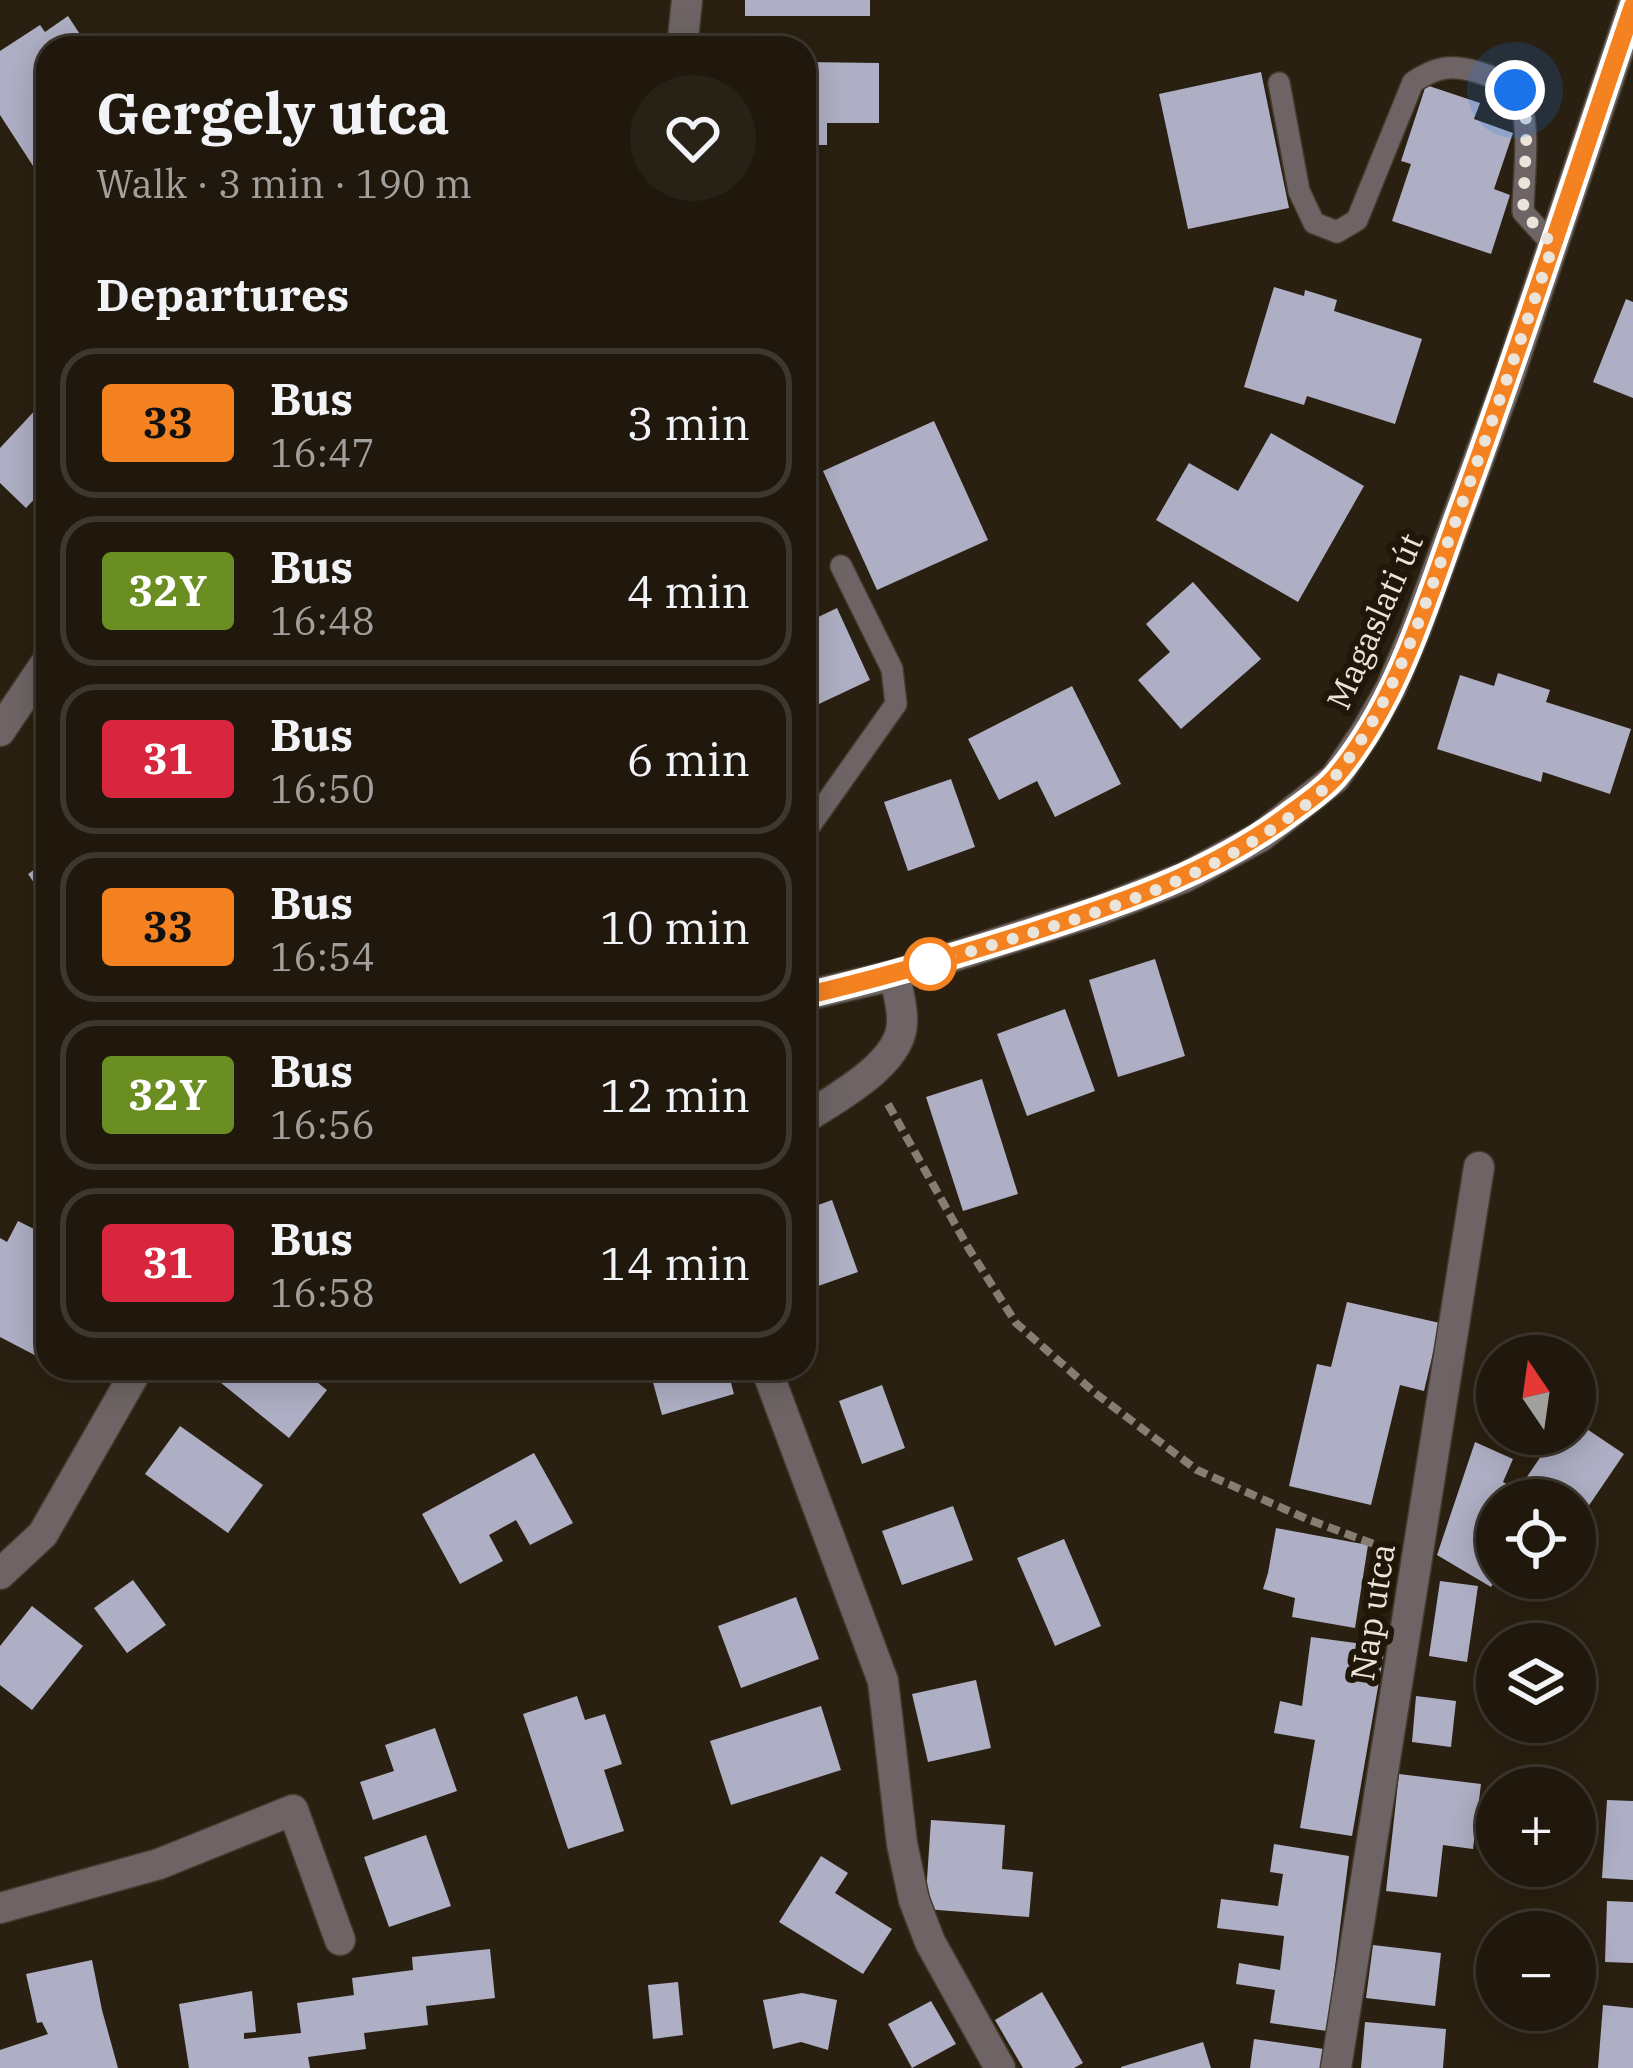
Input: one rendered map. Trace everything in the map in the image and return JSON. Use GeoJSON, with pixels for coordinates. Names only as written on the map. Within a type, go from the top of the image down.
{"type":"FeatureCollection","features":[{"type":"Feature","properties":{"kind":"street"},"geometry":{"type":"LineString","coordinates":[[683,36],[686,0]]}},
{"type":"Feature","properties":{"kind":"street","name":"Magaslati út"},"geometry":{"type":"LineString","coordinates":[[816,993],[895,975],[1100,910],[1184,878],[1260,837],[1335,778],[1391,688],[1416,629],[1508,382],[1633,6]]}},
{"type":"Feature","properties":{"kind":"street"},"geometry":{"type":"LineString","coordinates":[[0,730],[36,678]]}},
{"type":"Feature","properties":{"kind":"street"},"geometry":{"type":"LineString","coordinates":[[816,1111],[871,1074],[893,1048],[903,1025],[895,975]]}},
{"type":"Feature","properties":{"kind":"street","name":"Nap utca"},"geometry":{"type":"LineString","coordinates":[[1336,2068],[1479,1167]]}},
{"type":"Feature","properties":{"kind":"street"},"geometry":{"type":"LineString","coordinates":[[0,1574],[44,1534],[131,1380]]}},
{"type":"Feature","properties":{"kind":"street"},"geometry":{"type":"LineString","coordinates":[[771,1380],[884,1681],[902,1844],[914,1900],[930,1942],[1000,2068]]}},
{"type":"Feature","properties":{"kind":"street"},"geometry":{"type":"LineString","coordinates":[[0,1907],[159,1864],[293,1810],[340,1940]]}},
{"type":"Feature","properties":{"kind":"lane"},"geometry":{"type":"LineString","coordinates":[[1279,83],[1299,191],[1314,224],[1337,232],[1358,220],[1413,82],[1433,68],[1455,66],[1488,75],[1515,90],[1527,122],[1523,212],[1553,245]]}},
{"type":"Feature","properties":{"kind":"lane"},"geometry":{"type":"LineString","coordinates":[[816,817],[896,704],[892,669],[841,566]]}},
{"type":"Feature","properties":{"kind":"path"},"geometry":{"type":"LineString","coordinates":[[871,1074],[1016,1323],[1095,1393],[1197,1470],[1307,1519],[1417,1560]]}},
{"type":"Feature","properties":{"kind":"building"},"geometry":{"type":"Polygon","coordinates":[[[745,0],[870,0],[870,16],[745,16],[745,0]]]}},
{"type":"Feature","properties":{"kind":"building"},"geometry":{"type":"Polygon","coordinates":[[[68,16],[81,36],[36,36],[36,170],[0,115],[0,51],[40,25],[45,32],[68,16]]]}},
{"type":"Feature","properties":{"kind":"building"},"geometry":{"type":"Polygon","coordinates":[[[816,62],[879,63],[879,123],[827,123],[827,145],[816,145],[816,62]]]}},
{"type":"Feature","properties":{"kind":"building"},"geometry":{"type":"Polygon","coordinates":[[[1261,72],[1289,208],[1188,229],[1159,94],[1261,72]]]}},
{"type":"Feature","properties":{"kind":"building"},"geometry":{"type":"Polygon","coordinates":[[[1426,85],[1480,103],[1474,119],[1513,133],[1494,189],[1510,195],[1491,254],[1392,221],[1411,164],[1401,161],[1426,85]]]}},
{"type":"Feature","properties":{"kind":"building"},"geometry":{"type":"Polygon","coordinates":[[[1274,287],[1337,300],[1334,311],[1422,339],[1395,424],[1307,396],[1304,405],[1244,387],[1274,287]]]}},
{"type":"Feature","properties":{"kind":"building"},"geometry":{"type":"Polygon","coordinates":[[[1626,299],[1633,302],[1633,398],[1593,382],[1626,299]]]}},
{"type":"Feature","properties":{"kind":"building"},"geometry":{"type":"Polygon","coordinates":[[[36,409],[36,497],[26,508],[0,483],[0,448],[36,409]]]}},
{"type":"Feature","properties":{"kind":"building"},"geometry":{"type":"Polygon","coordinates":[[[934,421],[988,540],[877,590],[823,471],[934,421]]]}},
{"type":"Feature","properties":{"kind":"building"},"geometry":{"type":"Polygon","coordinates":[[[1271,433],[1364,486],[1298,602],[1156,520],[1189,463],[1238,491],[1271,433]]]}},
{"type":"Feature","properties":{"kind":"building"},"geometry":{"type":"Polygon","coordinates":[[[1193,582],[1261,659],[1181,729],[1138,680],[1170,652],[1146,624],[1193,582]]]}},
{"type":"Feature","properties":{"kind":"building"},"geometry":{"type":"Polygon","coordinates":[[[837,608],[870,680],[816,705],[816,618],[837,608]]]}},
{"type":"Feature","properties":{"kind":"building"},"geometry":{"type":"Polygon","coordinates":[[[1498,673],[1550,690],[1546,702],[1631,729],[1610,794],[1543,772],[1541,782],[1437,749],[1460,675],[1494,686],[1498,673]]]}},
{"type":"Feature","properties":{"kind":"building"},"geometry":{"type":"Polygon","coordinates":[[[1072,686],[1121,784],[1055,817],[1037,781],[999,800],[968,739],[1072,686]]]}},
{"type":"Feature","properties":{"kind":"building"},"geometry":{"type":"Polygon","coordinates":[[[951,779],[975,847],[908,871],[884,802],[951,779]]]}},
{"type":"Feature","properties":{"kind":"building"},"geometry":{"type":"Polygon","coordinates":[[[1155,959],[1185,1056],[1118,1077],[1089,980],[1155,959]]]}},
{"type":"Feature","properties":{"kind":"building"},"geometry":{"type":"Polygon","coordinates":[[[1065,1009],[1095,1091],[1027,1116],[997,1034],[1065,1009]]]}},
{"type":"Feature","properties":{"kind":"building"},"geometry":{"type":"Polygon","coordinates":[[[982,1079],[1018,1194],[963,1211],[926,1097],[982,1079]]]}},
{"type":"Feature","properties":{"kind":"building"},"geometry":{"type":"Polygon","coordinates":[[[832,1200],[858,1272],[816,1287],[816,1206],[832,1200]]]}},
{"type":"Feature","properties":{"kind":"building"},"geometry":{"type":"Polygon","coordinates":[[[18,1221],[36,1230],[36,1356],[0,1337],[0,1238],[7,1242],[18,1221]]]}},
{"type":"Feature","properties":{"kind":"building"},"geometry":{"type":"Polygon","coordinates":[[[1347,1302],[1440,1323],[1424,1391],[1400,1385],[1371,1505],[1289,1486],[1317,1364],[1331,1367],[1347,1302]]]}},
{"type":"Feature","properties":{"kind":"building"},"geometry":{"type":"Polygon","coordinates":[[[217,1380],[314,1380],[327,1390],[289,1438],[217,1380]]]}},
{"type":"Feature","properties":{"kind":"building"},"geometry":{"type":"Polygon","coordinates":[[[652,1380],[730,1380],[734,1394],[662,1415],[652,1380]]]}},
{"type":"Feature","properties":{"kind":"building"},"geometry":{"type":"Polygon","coordinates":[[[882,1385],[905,1448],[862,1464],[839,1401],[882,1385]]]}},
{"type":"Feature","properties":{"kind":"building"},"geometry":{"type":"Polygon","coordinates":[[[180,1426],[263,1485],[228,1533],[145,1474],[180,1426]]]}},
{"type":"Feature","properties":{"kind":"building"},"geometry":{"type":"Polygon","coordinates":[[[1596,1435],[1624,1454],[1596,1495],[1596,1479],[1525,1479],[1542,1455],[1596,1455],[1596,1435]]]}},
{"type":"Feature","properties":{"kind":"building"},"geometry":{"type":"Polygon","coordinates":[[[1475,1442],[1476,1455],[1513,1459],[1504,1479],[1476,1479],[1476,1578],[1437,1555],[1475,1442]]]}},
{"type":"Feature","properties":{"kind":"building"},"geometry":{"type":"Polygon","coordinates":[[[534,1453],[573,1523],[530,1545],[516,1520],[489,1535],[503,1561],[460,1584],[422,1514],[534,1453]]]}},
{"type":"Feature","properties":{"kind":"building"},"geometry":{"type":"Polygon","coordinates":[[[953,1506],[973,1560],[902,1585],[882,1531],[953,1506]]]}},
{"type":"Feature","properties":{"kind":"building"},"geometry":{"type":"Polygon","coordinates":[[[1276,1528],[1368,1545],[1355,1628],[1292,1617],[1295,1598],[1263,1589],[1276,1528]]]}},
{"type":"Feature","properties":{"kind":"building"},"geometry":{"type":"Polygon","coordinates":[[[1064,1539],[1101,1626],[1055,1646],[1017,1558],[1064,1539]]]}},
{"type":"Feature","properties":{"kind":"building"},"geometry":{"type":"Polygon","coordinates":[[[133,1580],[166,1625],[127,1653],[94,1608],[133,1580]]]}},
{"type":"Feature","properties":{"kind":"building"},"geometry":{"type":"Polygon","coordinates":[[[1440,1581],[1476,1586],[1467,1662],[1429,1656],[1440,1581]]]}},
{"type":"Feature","properties":{"kind":"building"},"geometry":{"type":"Polygon","coordinates":[[[796,1597],[819,1659],[741,1688],[718,1626],[796,1597]]]}},
{"type":"Feature","properties":{"kind":"building"},"geometry":{"type":"Polygon","coordinates":[[[32,1606],[83,1646],[32,1710],[0,1685],[0,1646],[32,1606]]]}},
{"type":"Feature","properties":{"kind":"building"},"geometry":{"type":"Polygon","coordinates":[[[1311,1637],[1385,1647],[1352,1836],[1300,1828],[1315,1740],[1274,1733],[1280,1701],[1302,1706],[1311,1637]]]}},
{"type":"Feature","properties":{"kind":"building"},"geometry":{"type":"Polygon","coordinates":[[[976,1680],[991,1748],[928,1762],[912,1694],[976,1680]]]}},
{"type":"Feature","properties":{"kind":"building"},"geometry":{"type":"Polygon","coordinates":[[[577,1696],[585,1720],[605,1714],[622,1764],[604,1770],[624,1831],[568,1849],[523,1714],[577,1696]]]}},
{"type":"Feature","properties":{"kind":"building"},"geometry":{"type":"Polygon","coordinates":[[[1416,1696],[1456,1701],[1451,1747],[1412,1742],[1416,1696]]]}},
{"type":"Feature","properties":{"kind":"building"},"geometry":{"type":"Polygon","coordinates":[[[821,1706],[841,1770],[731,1805],[710,1741],[821,1706]]]}},
{"type":"Feature","properties":{"kind":"building"},"geometry":{"type":"Polygon","coordinates":[[[435,1728],[457,1791],[373,1820],[360,1782],[394,1771],[385,1745],[435,1728]]]}},
{"type":"Feature","properties":{"kind":"building"},"geometry":{"type":"Polygon","coordinates":[[[1399,1774],[1476,1783],[1473,1849],[1443,1845],[1437,1897],[1386,1891],[1399,1774]]]}},
{"type":"Feature","properties":{"kind":"building"},"geometry":{"type":"Polygon","coordinates":[[[1607,1800],[1633,1801],[1633,1880],[1602,1878],[1607,1800]]]}},
{"type":"Feature","properties":{"kind":"building"},"geometry":{"type":"Polygon","coordinates":[[[931,1820],[1005,1825],[1002,1869],[1033,1872],[1029,1917],[925,1909],[931,1820]]]}},
{"type":"Feature","properties":{"kind":"building"},"geometry":{"type":"Polygon","coordinates":[[[426,1835],[451,1906],[389,1927],[364,1857],[426,1835]]]}},
{"type":"Feature","properties":{"kind":"building"},"geometry":{"type":"Polygon","coordinates":[[[1274,1844],[1349,1856],[1327,2031],[1270,2023],[1275,1990],[1236,1984],[1239,1963],[1280,1970],[1284,1936],[1217,1928],[1221,1899],[1278,1906],[1283,1874],[1270,1872],[1274,1844]]]}},
{"type":"Feature","properties":{"kind":"building"},"geometry":{"type":"Polygon","coordinates":[[[821,1856],[848,1873],[835,1893],[892,1929],[863,1974],[779,1922],[821,1856]]]}},
{"type":"Feature","properties":{"kind":"building"},"geometry":{"type":"Polygon","coordinates":[[[1607,1901],[1633,1902],[1633,1963],[1605,1962],[1607,1901]]]}},
{"type":"Feature","properties":{"kind":"building"},"geometry":{"type":"Polygon","coordinates":[[[1373,1945],[1441,1953],[1435,2006],[1366,1998],[1373,1945]]]}},
{"type":"Feature","properties":{"kind":"building"},"geometry":{"type":"Polygon","coordinates":[[[490,1949],[495,1998],[426,2006],[428,2025],[364,2033],[366,2049],[308,2057],[310,2068],[189,2068],[179,2004],[252,1991],[256,2032],[244,2033],[244,2039],[301,2033],[297,2003],[354,1995],[352,1978],[413,1970],[412,1957],[490,1949]]]}},
{"type":"Feature","properties":{"kind":"building"},"geometry":{"type":"Polygon","coordinates":[[[92,1960],[118,2068],[0,2068],[0,2050],[48,2034],[42,2022],[37,2023],[26,1974],[92,1960]]]}},
{"type":"Feature","properties":{"kind":"building"},"geometry":{"type":"Polygon","coordinates":[[[678,1982],[683,2035],[653,2039],[648,1985],[678,1982]]]}},
{"type":"Feature","properties":{"kind":"building"},"geometry":{"type":"Polygon","coordinates":[[[1042,1992],[1083,2063],[1074,2068],[1023,2068],[995,2020],[1042,1992]]]}},
{"type":"Feature","properties":{"kind":"building"},"geometry":{"type":"Polygon","coordinates":[[[802,1993],[837,2000],[828,2050],[801,2042],[773,2049],[763,2000],[802,1993]]]}},
{"type":"Feature","properties":{"kind":"building"},"geometry":{"type":"Polygon","coordinates":[[[931,2001],[956,2044],[912,2068],[888,2024],[931,2001]]]}},
{"type":"Feature","properties":{"kind":"building"},"geometry":{"type":"Polygon","coordinates":[[[1603,2005],[1633,2008],[1633,2068],[1598,2068],[1603,2005]]]}},
{"type":"Feature","properties":{"kind":"building"},"geometry":{"type":"Polygon","coordinates":[[[1365,2022],[1446,2029],[1443,2068],[1361,2068],[1365,2022]]]}},
{"type":"Feature","properties":{"kind":"building"},"geometry":{"type":"Polygon","coordinates":[[[1254,2039],[1324,2049],[1321,2068],[1250,2068],[1254,2039]]]}},
{"type":"Feature","properties":{"kind":"building"},"geometry":{"type":"Polygon","coordinates":[[[1203,2042],[1211,2068],[1121,2068],[1121,2067],[1203,2042]]]}},
{"type":"Feature","properties":{"kind":"bus line","name":"33"},"geometry":{"type":"LineString","coordinates":[[816,993],[895,975],[1100,910],[1184,878],[1260,837],[1335,778],[1391,688],[1416,629],[1508,382],[1633,6]]}},
{"type":"Feature","properties":{"kind":"route"},"geometry":{"type":"LineString","coordinates":[[930,964],[1184,878],[1260,837],[1301,806],[1335,778],[1366,732],[1416,629],[1508,382],[1553,245],[1523,212],[1527,122],[1515,90]]}}]}
